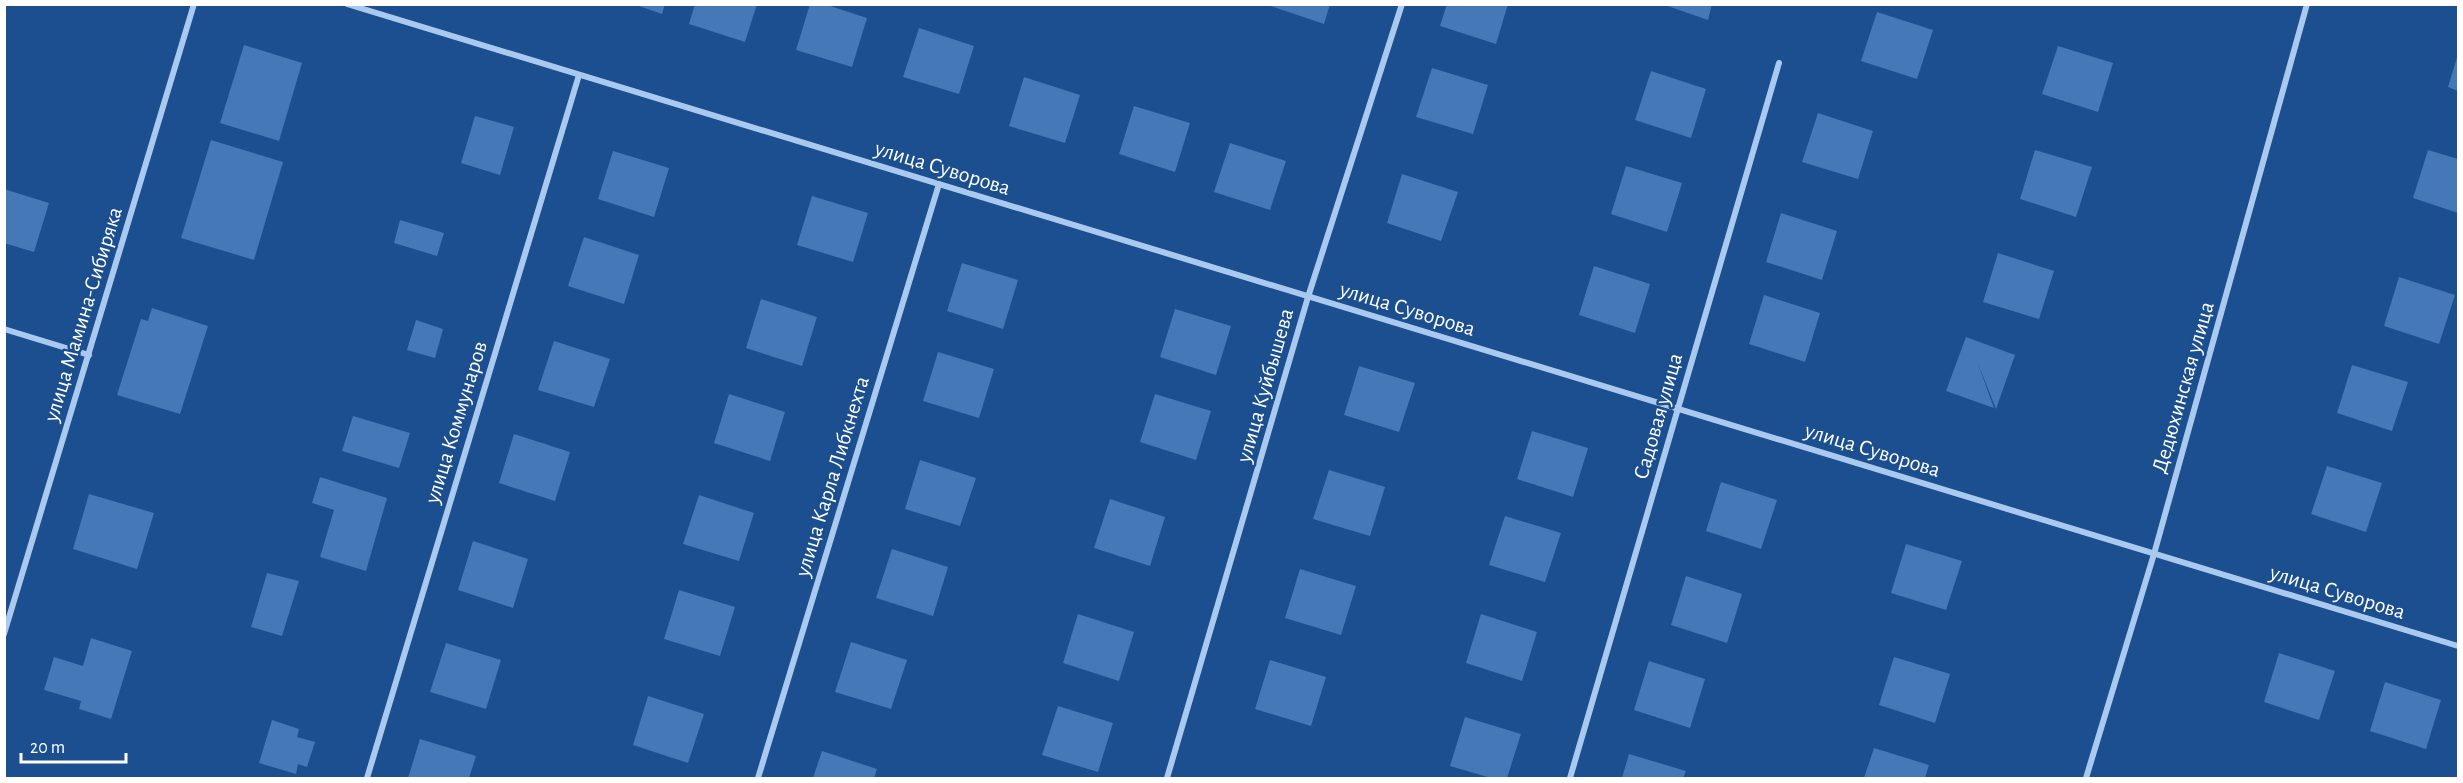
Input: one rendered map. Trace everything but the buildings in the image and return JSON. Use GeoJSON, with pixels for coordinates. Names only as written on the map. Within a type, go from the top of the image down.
{"type":"FeatureCollection","features":[{"type":"Feature","properties":{"kind":"street","name":"улица Мамина-Сибиряка"},"geometry":{"type":"LineString","coordinates":[[4,634],[194,4]]}},
{"type":"Feature","properties":{"kind":"street","name":"улица Суворова"},"geometry":{"type":"LineString","coordinates":[[347,4],[2458,646]]}},
{"type":"Feature","properties":{"kind":"street","name":"улица Куйбышева"},"geometry":{"type":"LineString","coordinates":[[1167,778],[1308,297],[1402,4]]}},
{"type":"Feature","properties":{"kind":"street","name":"Дедюхинская улица"},"geometry":{"type":"LineString","coordinates":[[2086,778],[2154,554],[2307,4]]}},
{"type":"Feature","properties":{"kind":"street","name":"Садовая улица"},"geometry":{"type":"LineString","coordinates":[[1570,778],[1779,63]]}},
{"type":"Feature","properties":{"kind":"street","name":"улица Коммунаров"},"geometry":{"type":"LineString","coordinates":[[367,778],[579,75]]}},
{"type":"Feature","properties":{"kind":"street","name":"улица Карла Либкнехта"},"geometry":{"type":"LineString","coordinates":[[758,778],[939,184]]}},
{"type":"Feature","properties":{"kind":"street"},"geometry":{"type":"LineString","coordinates":[[4,329],[88,355]]}}]}
